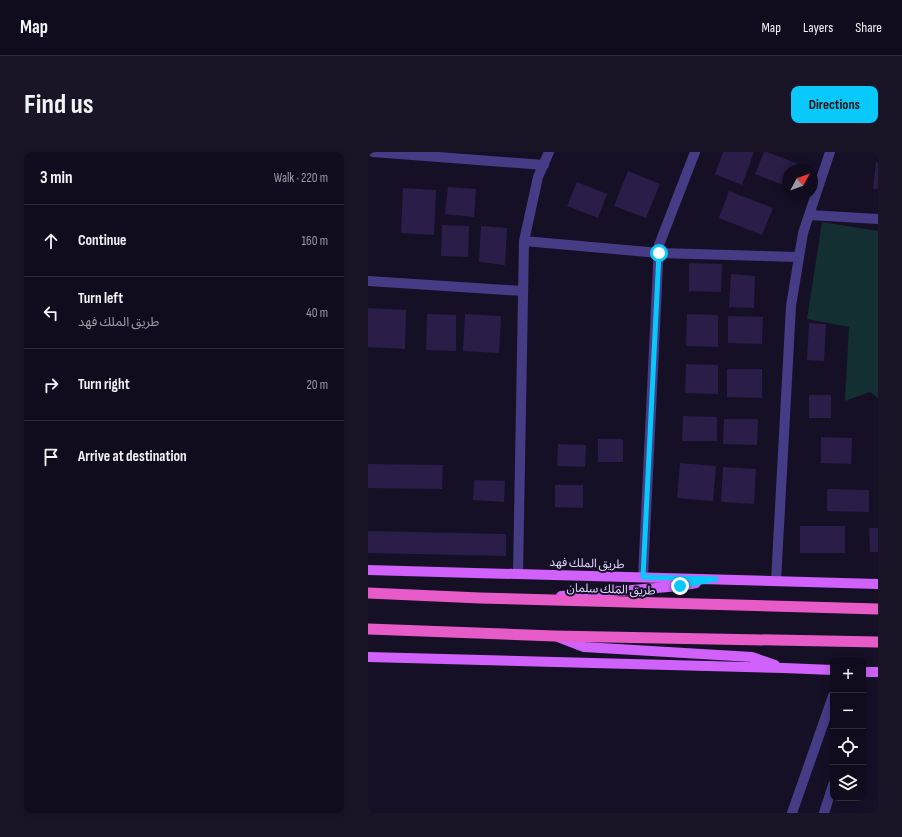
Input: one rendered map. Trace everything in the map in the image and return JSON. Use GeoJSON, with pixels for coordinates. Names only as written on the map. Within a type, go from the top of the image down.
{"type":"FeatureCollection","features":[{"type":"Feature","properties":{"kind":"highway","name":"طريق الملك سلمان"},"geometry":{"type":"LineString","coordinates":[[368,593],[480,598],[878,609]]}},
{"type":"Feature","properties":{"kind":"highway"},"geometry":{"type":"LineString","coordinates":[[368,629],[554,636],[878,642]]}},
{"type":"Feature","properties":{"kind":"main road","name":"طريق الملك فهد"},"geometry":{"type":"LineString","coordinates":[[368,570],[878,584]]}},
{"type":"Feature","properties":{"kind":"main road"},"geometry":{"type":"LineString","coordinates":[[525,599],[680,586],[716,579]]}},
{"type":"Feature","properties":{"kind":"main road"},"geometry":{"type":"LineString","coordinates":[[554,636],[584,647],[752,657],[784,668]]}},
{"type":"Feature","properties":{"kind":"main road"},"geometry":{"type":"LineString","coordinates":[[368,657],[830,670]]}},
{"type":"Feature","properties":{"kind":"main road"},"geometry":{"type":"LineString","coordinates":[[866,672],[878,672]]}},
{"type":"Feature","properties":{"kind":"street"},"geometry":{"type":"LineString","coordinates":[[373,152],[544,165]]}},
{"type":"Feature","properties":{"kind":"street"},"geometry":{"type":"LineString","coordinates":[[518,574],[524,241],[538,177],[549,152]]}},
{"type":"Feature","properties":{"kind":"street"},"geometry":{"type":"LineString","coordinates":[[643,577],[659,245],[695,152]]}},
{"type":"Feature","properties":{"kind":"street"},"geometry":{"type":"LineString","coordinates":[[776,581],[790,306],[803,233],[830,152]]}},
{"type":"Feature","properties":{"kind":"street"},"geometry":{"type":"LineString","coordinates":[[810,215],[878,219]]}},
{"type":"Feature","properties":{"kind":"street"},"geometry":{"type":"LineString","coordinates":[[524,241],[659,253],[799,257]]}},
{"type":"Feature","properties":{"kind":"street"},"geometry":{"type":"LineString","coordinates":[[368,281],[523,291]]}},
{"type":"Feature","properties":{"kind":"street"},"geometry":{"type":"LineString","coordinates":[[792,813],[830,705]]}},
{"type":"Feature","properties":{"kind":"street"},"geometry":{"type":"LineString","coordinates":[[824,813],[830,794]]}},
{"type":"Feature","properties":{"kind":"green space"},"geometry":{"type":"Polygon","coordinates":[[[822,222],[878,231],[878,398],[870,392],[845,401],[849,327],[807,319],[822,222]]]}},
{"type":"Feature","properties":{"kind":"building"},"geometry":{"type":"Polygon","coordinates":[[[723,152],[754,152],[742,185],[715,174],[723,152]]]}},
{"type":"Feature","properties":{"kind":"building"},"geometry":{"type":"Polygon","coordinates":[[[764,152],[798,164],[782,164],[782,185],[755,174],[764,152]]]}},
{"type":"Feature","properties":{"kind":"building"},"geometry":{"type":"Polygon","coordinates":[[[876,162],[878,163],[878,189],[873,189],[876,162]]]}},
{"type":"Feature","properties":{"kind":"building"},"geometry":{"type":"Polygon","coordinates":[[[628,171],[660,184],[646,218],[614,206],[628,171]]]}},
{"type":"Feature","properties":{"kind":"building"},"geometry":{"type":"Polygon","coordinates":[[[577,182],[607,194],[598,218],[567,206],[577,182]]]}},
{"type":"Feature","properties":{"kind":"building"},"geometry":{"type":"Polygon","coordinates":[[[448,187],[476,189],[474,217],[445,214],[448,187]]]}},
{"type":"Feature","properties":{"kind":"building"},"geometry":{"type":"Polygon","coordinates":[[[403,188],[436,190],[434,235],[401,233],[403,188]]]}},
{"type":"Feature","properties":{"kind":"building"},"geometry":{"type":"Polygon","coordinates":[[[729,191],[773,208],[762,235],[719,218],[729,191]]]}},
{"type":"Feature","properties":{"kind":"building"},"geometry":{"type":"Polygon","coordinates":[[[442,225],[469,226],[468,257],[441,256],[442,225]]]}},
{"type":"Feature","properties":{"kind":"building"},"geometry":{"type":"Polygon","coordinates":[[[481,226],[507,228],[505,265],[479,262],[481,226]]]}},
{"type":"Feature","properties":{"kind":"building"},"geometry":{"type":"Polygon","coordinates":[[[689,263],[722,264],[721,292],[689,291],[689,263]]]}},
{"type":"Feature","properties":{"kind":"building"},"geometry":{"type":"Polygon","coordinates":[[[731,274],[755,276],[754,308],[729,307],[731,274]]]}},
{"type":"Feature","properties":{"kind":"building"},"geometry":{"type":"Polygon","coordinates":[[[368,308],[406,310],[405,349],[368,347],[368,308]]]}},
{"type":"Feature","properties":{"kind":"building"},"geometry":{"type":"Polygon","coordinates":[[[427,314],[456,315],[456,351],[426,350],[427,314]]]}},
{"type":"Feature","properties":{"kind":"building"},"geometry":{"type":"Polygon","coordinates":[[[465,314],[501,316],[499,353],[463,351],[465,314]]]}},
{"type":"Feature","properties":{"kind":"building"},"geometry":{"type":"Polygon","coordinates":[[[687,314],[718,315],[718,347],[686,346],[687,314]]]}},
{"type":"Feature","properties":{"kind":"building"},"geometry":{"type":"Polygon","coordinates":[[[728,316],[763,317],[762,344],[728,343],[728,316]]]}},
{"type":"Feature","properties":{"kind":"building"},"geometry":{"type":"Polygon","coordinates":[[[809,323],[826,324],[824,361],[807,360],[809,323]]]}},
{"type":"Feature","properties":{"kind":"building"},"geometry":{"type":"Polygon","coordinates":[[[686,364],[718,365],[718,394],[685,393],[686,364]]]}},
{"type":"Feature","properties":{"kind":"building"},"geometry":{"type":"Polygon","coordinates":[[[727,369],[762,369],[762,398],[727,397],[727,369]]]}},
{"type":"Feature","properties":{"kind":"building"},"geometry":{"type":"Polygon","coordinates":[[[809,395],[831,395],[831,418],[809,418],[809,395]]]}},
{"type":"Feature","properties":{"kind":"building"},"geometry":{"type":"Polygon","coordinates":[[[683,416],[717,417],[717,441],[682,441],[683,416]]]}},
{"type":"Feature","properties":{"kind":"building"},"geometry":{"type":"Polygon","coordinates":[[[724,419],[758,419],[757,445],[723,444],[724,419]]]}},
{"type":"Feature","properties":{"kind":"building"},"geometry":{"type":"Polygon","coordinates":[[[821,437],[852,438],[851,464],[821,463],[821,437]]]}},
{"type":"Feature","properties":{"kind":"building"},"geometry":{"type":"Polygon","coordinates":[[[598,439],[623,439],[623,462],[598,462],[598,439]]]}},
{"type":"Feature","properties":{"kind":"building"},"geometry":{"type":"Polygon","coordinates":[[[558,444],[586,445],[585,467],[557,466],[558,444]]]}},
{"type":"Feature","properties":{"kind":"building"},"geometry":{"type":"Polygon","coordinates":[[[680,463],[716,466],[713,501],[677,498],[680,463]]]}},
{"type":"Feature","properties":{"kind":"building"},"geometry":{"type":"Polygon","coordinates":[[[368,464],[443,465],[442,489],[368,488],[368,464]]]}},
{"type":"Feature","properties":{"kind":"building"},"geometry":{"type":"Polygon","coordinates":[[[723,467],[756,469],[754,504],[721,502],[723,467]]]}},
{"type":"Feature","properties":{"kind":"building"},"geometry":{"type":"Polygon","coordinates":[[[474,480],[505,481],[504,502],[473,500],[474,480]]]}},
{"type":"Feature","properties":{"kind":"building"},"geometry":{"type":"Polygon","coordinates":[[[555,485],[583,485],[583,508],[555,507],[555,485]]]}},
{"type":"Feature","properties":{"kind":"building"},"geometry":{"type":"Polygon","coordinates":[[[827,489],[869,490],[869,512],[827,511],[827,489]]]}},
{"type":"Feature","properties":{"kind":"building"},"geometry":{"type":"Polygon","coordinates":[[[800,526],[845,526],[845,553],[800,553],[800,526]]]}},
{"type":"Feature","properties":{"kind":"building"},"geometry":{"type":"Polygon","coordinates":[[[869,528],[878,528],[878,552],[870,552],[869,528]]]}},
{"type":"Feature","properties":{"kind":"building"},"geometry":{"type":"Polygon","coordinates":[[[368,531],[506,534],[506,556],[368,553],[368,531]]]}},
{"type":"Feature","properties":{"kind":"route"},"geometry":{"type":"LineString","coordinates":[[659,253],[643,577],[716,579],[680,586]]}}]}
